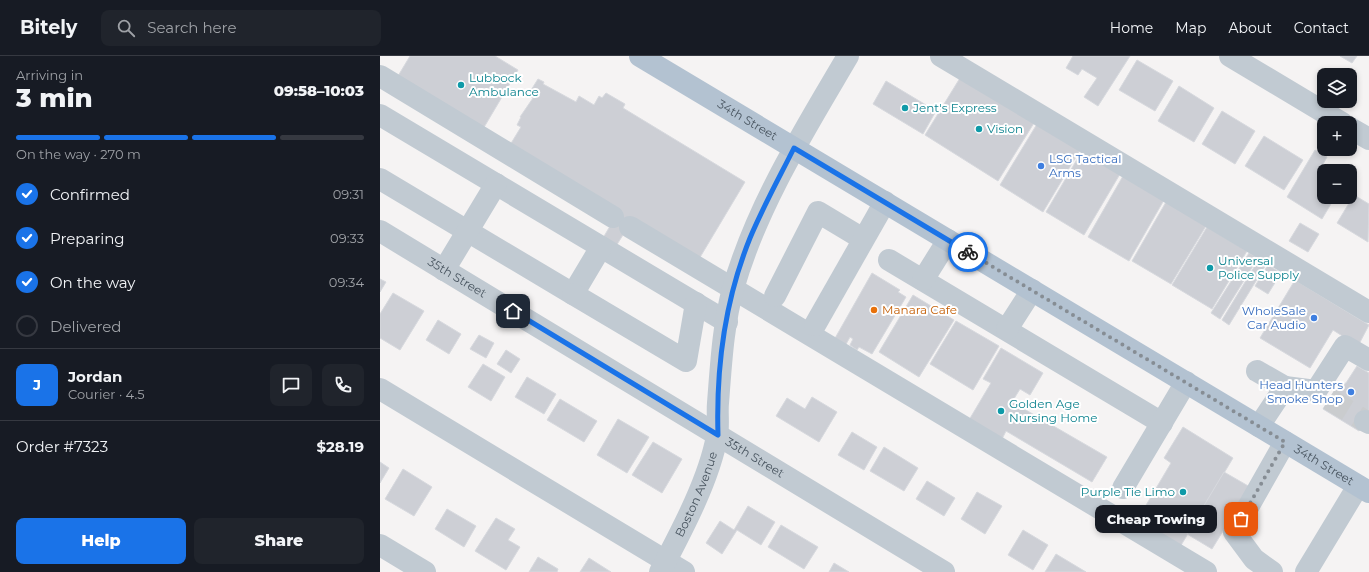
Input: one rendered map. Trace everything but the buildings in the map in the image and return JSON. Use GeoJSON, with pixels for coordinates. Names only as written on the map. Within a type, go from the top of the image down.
{"type":"FeatureCollection","features":[{"type":"Feature","properties":{"kind":"main road","name":"34th Street"},"geometry":{"type":"LineString","coordinates":[[640,56],[1363,489]]}},
{"type":"Feature","properties":{"kind":"street","name":"Boston Avenue"},"geometry":{"type":"LineString","coordinates":[[663,566],[684,528],[705,476],[718,435],[721,361],[733,289],[758,220],[794,148],[848,56]]}},
{"type":"Feature","properties":{"kind":"street"},"geometry":{"type":"LineString","coordinates":[[940,56],[1369,312]]}},
{"type":"Feature","properties":{"kind":"street"},"geometry":{"type":"LineString","coordinates":[[1230,56],[1330,116]]}},
{"type":"Feature","properties":{"kind":"street"},"geometry":{"type":"LineString","coordinates":[[380,76],[1206,572]]}},
{"type":"Feature","properties":{"kind":"street"},"geometry":{"type":"LineString","coordinates":[[380,114],[727,322]]}},
{"type":"Feature","properties":{"kind":"street"},"geometry":{"type":"LineString","coordinates":[[1357,132],[1369,139]]}},
{"type":"Feature","properties":{"kind":"street"},"geometry":{"type":"LineString","coordinates":[[380,179],[686,362],[696,303]]}},
{"type":"Feature","properties":{"kind":"street"},"geometry":{"type":"LineString","coordinates":[[444,270],[496,184]]}},
{"type":"Feature","properties":{"kind":"street"},"geometry":{"type":"LineString","coordinates":[[815,325],[884,202]]}},
{"type":"Feature","properties":{"kind":"street"},"geometry":{"type":"LineString","coordinates":[[775,296],[818,212],[863,239]]}},
{"type":"Feature","properties":{"kind":"street","name":"35th Street"},"geometry":{"type":"LineString","coordinates":[[380,231],[944,572]]}},
{"type":"Feature","properties":{"kind":"street"},"geometry":{"type":"LineString","coordinates":[[923,280],[948,240]]}},
{"type":"Feature","properties":{"kind":"street"},"geometry":{"type":"LineString","coordinates":[[573,294],[601,247]]}},
{"type":"Feature","properties":{"kind":"street"},"geometry":{"type":"LineString","coordinates":[[889,260],[1162,423]]}},
{"type":"Feature","properties":{"kind":"street"},"geometry":{"type":"LineString","coordinates":[[1007,330],[1032,290]]}},
{"type":"Feature","properties":{"kind":"street"},"geometry":{"type":"LineString","coordinates":[[1257,371],[1285,388],[1322,395],[1345,346],[1366,352]]}},
{"type":"Feature","properties":{"kind":"street"},"geometry":{"type":"LineString","coordinates":[[1123,488],[1186,382]]}},
{"type":"Feature","properties":{"kind":"street"},"geometry":{"type":"LineString","coordinates":[[1259,426],[1285,388]]}},
{"type":"Feature","properties":{"kind":"street"},"geometry":{"type":"LineString","coordinates":[[380,389],[663,566],[684,572]]}},
{"type":"Feature","properties":{"kind":"street"},"geometry":{"type":"LineString","coordinates":[[1272,572],[1254,559],[1234,532],[1285,442]]}},
{"type":"Feature","properties":{"kind":"street"},"geometry":{"type":"LineString","coordinates":[[1306,572],[1363,489]]}},
{"type":"Feature","properties":{"kind":"street"},"geometry":{"type":"LineString","coordinates":[[380,545],[425,572]]}},
{"type":"Feature","properties":{"kind":"tunnel"},"geometry":{"type":"LineString","coordinates":[[1329,399],[1365,421]]}},
{"type":"Feature","properties":{"kind":"way so far"},"geometry":{"type":"LineString","coordinates":[[968,252],[1285,442],[1241,519]]}},
{"type":"Feature","properties":{"kind":"place","name":"Lubbock Ambulance"},"geometry":{"type":"Point","coordinates":[461,85]}},
{"type":"Feature","properties":{"kind":"place","name":"Jent's Express"},"geometry":{"type":"Point","coordinates":[905,108]}},
{"type":"Feature","properties":{"kind":"place","name":"Vision"},"geometry":{"type":"Point","coordinates":[979,129]}},
{"type":"Feature","properties":{"kind":"place","name":"LSG Tactical Arms"},"geometry":{"type":"Point","coordinates":[1041,166]}},
{"type":"Feature","properties":{"kind":"place","name":"Universal Police Supply"},"geometry":{"type":"Point","coordinates":[1210,268]}},
{"type":"Feature","properties":{"kind":"place","name":"Manara Cafe"},"geometry":{"type":"Point","coordinates":[874,310]}},
{"type":"Feature","properties":{"kind":"place","name":"WholeSale Car Audio"},"geometry":{"type":"Point","coordinates":[1314,318]}},
{"type":"Feature","properties":{"kind":"place","name":"Head Hunters Smoke Shop"},"geometry":{"type":"Point","coordinates":[1351,392]}},
{"type":"Feature","properties":{"kind":"place","name":"Golden Age Nursing Home"},"geometry":{"type":"Point","coordinates":[1001,411]}},
{"type":"Feature","properties":{"kind":"place","name":"Purple Tie Limo"},"geometry":{"type":"Point","coordinates":[1183,492]}},
{"type":"Feature","properties":{"kind":"place","name":"Cheap Towing"},"geometry":{"type":"Point","coordinates":[1241,519]}},
{"type":"Feature","properties":{"kind":"route"},"geometry":{"type":"LineString","coordinates":[[513,311],[718,435],[717,414],[721,361],[733,289],[758,220],[794,148],[968,252]]}}]}
